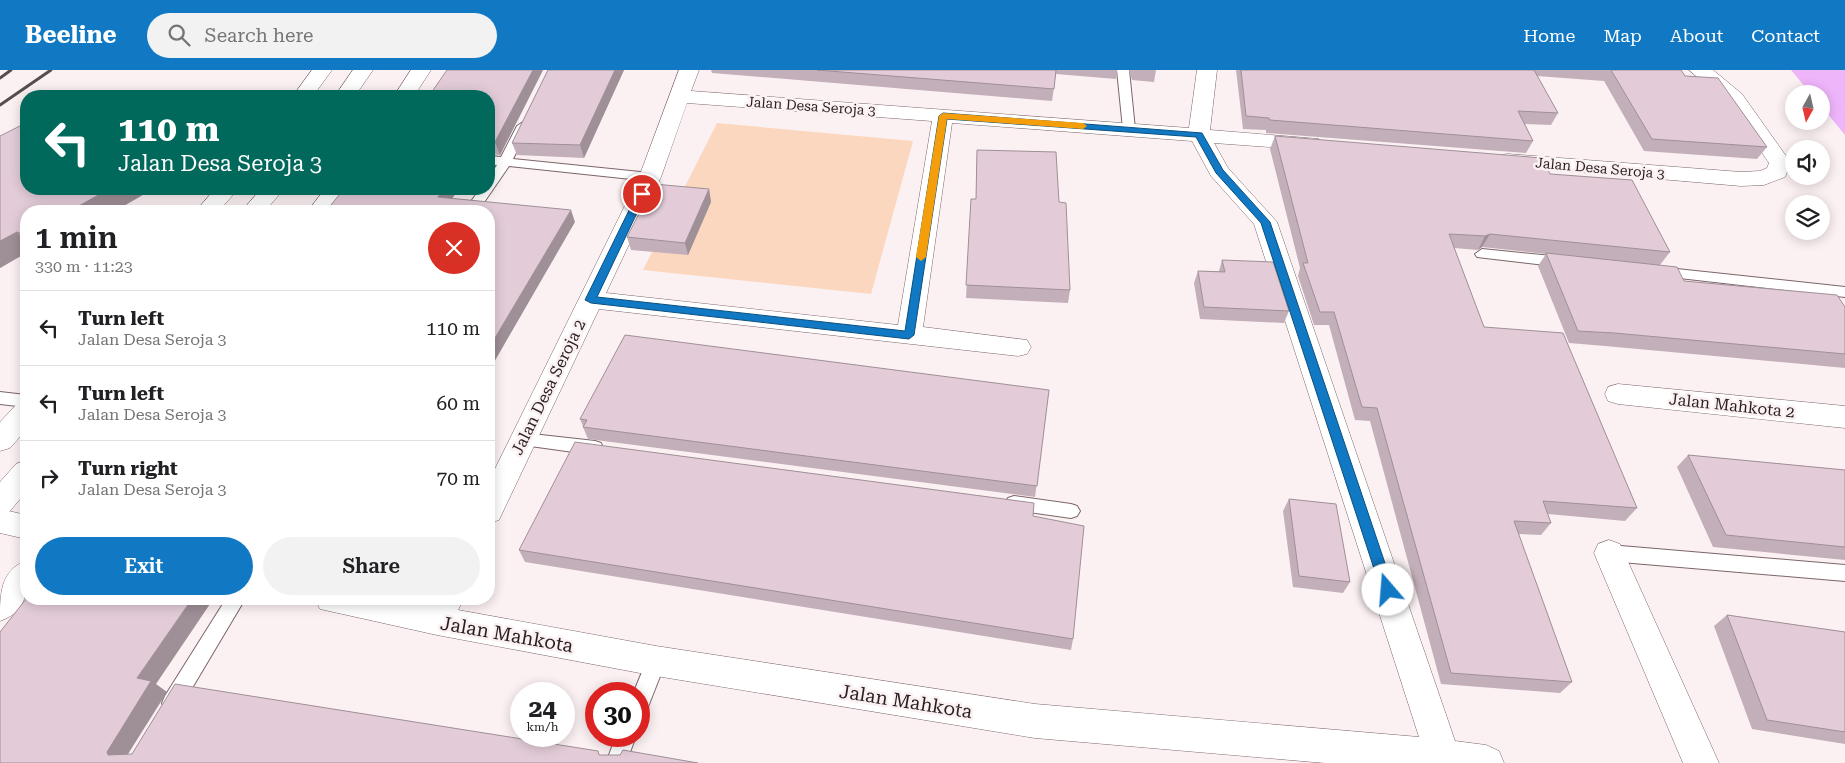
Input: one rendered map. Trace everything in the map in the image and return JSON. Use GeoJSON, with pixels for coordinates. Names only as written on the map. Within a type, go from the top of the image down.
{"type":"FeatureCollection","features":[{"type":"Feature","properties":{"kind":"street"},"geometry":{"type":"LineString","coordinates":[[307,90],[322,70]]}},
{"type":"Feature","properties":{"kind":"street"},"geometry":{"type":"LineString","coordinates":[[349,90],[363,70]]}},
{"type":"Feature","properties":{"kind":"street"},"geometry":{"type":"LineString","coordinates":[[408,90],[421,70]]}},
{"type":"Feature","properties":{"kind":"street","name":"Jalan Desa Seroja 2"},"geometry":{"type":"LineString","coordinates":[[495,498],[650,177],[689,70]]}},
{"type":"Feature","properties":{"kind":"street"},"geometry":{"type":"LineString","coordinates":[[1207,70],[1199,135],[1219,171],[1265,222],[1443,756]]}},
{"type":"Feature","properties":{"kind":"street","name":"Jalan Desa Seroja 3"},"geometry":{"type":"LineString","coordinates":[[1485,158],[1741,179],[1764,178],[1777,172],[1780,164],[1729,91],[1707,71]]}},
{"type":"Feature","properties":{"kind":"street","name":"Jalan Desa Seroja 3"},"geometry":{"type":"LineString","coordinates":[[679,96],[1327,145]]}},
{"type":"Feature","properties":{"kind":"street"},"geometry":{"type":"LineString","coordinates":[[909,335],[943,116]]}},
{"type":"Feature","properties":{"kind":"street"},"geometry":{"type":"LineString","coordinates":[[212,205],[222,195]]}},
{"type":"Feature","properties":{"kind":"street"},"geometry":{"type":"LineString","coordinates":[[258,205],[268,195]]}},
{"type":"Feature","properties":{"kind":"street"},"geometry":{"type":"LineString","coordinates":[[324,205],[332,195]]}},
{"type":"Feature","properties":{"kind":"street"},"geometry":{"type":"LineString","coordinates":[[591,300],[1018,347]]}},
{"type":"Feature","properties":{"kind":"street","name":"Jalan Mahkota 2"},"geometry":{"type":"LineString","coordinates":[[1618,394],[1845,417]]}},
{"type":"Feature","properties":{"kind":"street"},"geometry":{"type":"LineString","coordinates":[[0,440],[20,418]]}},
{"type":"Feature","properties":{"kind":"street"},"geometry":{"type":"LineString","coordinates":[[0,502],[20,479]]}},
{"type":"Feature","properties":{"kind":"street"},"geometry":{"type":"LineString","coordinates":[[0,521],[20,526]]}},
{"type":"Feature","properties":{"kind":"street"},"geometry":{"type":"LineString","coordinates":[[1609,553],[1701,763]]}},
{"type":"Feature","properties":{"kind":"street"},"geometry":{"type":"LineString","coordinates":[[0,607],[20,582]]}},
{"type":"Feature","properties":{"kind":"street","name":"Jalan Mahkota"},"geometry":{"type":"LineString","coordinates":[[392,605],[442,610],[656,661],[1035,721],[1443,756],[1486,763]]}},
{"type":"Feature","properties":{"kind":"lane"},"geometry":{"type":"LineString","coordinates":[[1123,70],[1129,129]]}},
{"type":"Feature","properties":{"kind":"lane"},"geometry":{"type":"LineString","coordinates":[[495,177],[505,162],[530,112]]}},
{"type":"Feature","properties":{"kind":"lane"},"geometry":{"type":"LineString","coordinates":[[495,161],[650,177]]}},
{"type":"Feature","properties":{"kind":"lane"},"geometry":{"type":"LineString","coordinates":[[1482,254],[1580,264]]}},
{"type":"Feature","properties":{"kind":"lane"},"geometry":{"type":"LineString","coordinates":[[1639,270],[1845,292]]}},
{"type":"Feature","properties":{"kind":"lane"},"geometry":{"type":"LineString","coordinates":[[0,398],[20,400]]}},
{"type":"Feature","properties":{"kind":"lane"},"geometry":{"type":"LineString","coordinates":[[523,439],[611,450]]}},
{"type":"Feature","properties":{"kind":"lane"},"geometry":{"type":"LineString","coordinates":[[993,500],[1071,511]]}},
{"type":"Feature","properties":{"kind":"lane"},"geometry":{"type":"LineString","coordinates":[[1609,553],[1845,573]]}},
{"type":"Feature","properties":{"kind":"lane"},"geometry":{"type":"LineString","coordinates":[[160,722],[232,605]]}},
{"type":"Feature","properties":{"kind":"lane"},"geometry":{"type":"LineString","coordinates":[[648,682],[656,661]]}},
{"type":"Feature","properties":{"kind":"lane"},"geometry":{"type":"LineString","coordinates":[[616,763],[622,747]]}},
{"type":"Feature","properties":{"kind":"shaded area"},"geometry":{"type":"Polygon","coordinates":[[[1791,70],[1845,70],[1845,135],[1830,117],[1830,85],[1804,85],[1791,70]]]}},
{"type":"Feature","properties":{"kind":"shaded area"},"geometry":{"type":"Polygon","coordinates":[[[717,123],[913,141],[871,294],[643,270],[717,123]]]}},
{"type":"Feature","properties":{"kind":"building"},"geometry":{"type":"Polygon","coordinates":[[[447,70],[533,70],[495,142],[495,90],[433,90],[447,70]]]}},
{"type":"Feature","properties":{"kind":"building"},"geometry":{"type":"Polygon","coordinates":[[[548,70],[615,70],[580,145],[512,143],[548,70]]]}},
{"type":"Feature","properties":{"kind":"building"},"geometry":{"type":"Polygon","coordinates":[[[817,70],[1056,70],[1054,89],[817,70]]]}},
{"type":"Feature","properties":{"kind":"building"},"geometry":{"type":"Polygon","coordinates":[[[1241,70],[1534,70],[1558,113],[1518,111],[1533,141],[1270,120],[1269,118],[1246,116],[1241,70]]]}},
{"type":"Feature","properties":{"kind":"building"},"geometry":{"type":"Polygon","coordinates":[[[1611,70],[1681,70],[1685,76],[1718,78],[1767,147],[1652,139],[1611,70]]]}},
{"type":"Feature","properties":{"kind":"building"},"geometry":{"type":"Polygon","coordinates":[[[20,126],[20,195],[98,195],[81,205],[20,205],[20,233],[17,232],[0,241],[0,136],[20,126]]]}},
{"type":"Feature","properties":{"kind":"building"},"geometry":{"type":"Polygon","coordinates":[[[1275,136],[1542,158],[1550,174],[1632,180],[1670,252],[1490,234],[1485,236],[1449,234],[1484,327],[1563,333],[1637,508],[1543,501],[1551,523],[1514,521],[1572,682],[1451,673],[1377,408],[1362,407],[1334,312],[1320,312],[1303,263],[1308,263],[1275,136]]]}},
{"type":"Feature","properties":{"kind":"building"},"geometry":{"type":"Polygon","coordinates":[[[977,150],[1056,152],[1059,202],[1066,203],[1070,290],[966,285],[971,199],[976,199],[977,150]]]}},
{"type":"Feature","properties":{"kind":"building"},"geometry":{"type":"Polygon","coordinates":[[[654,184],[709,189],[685,243],[627,237],[654,184]]]}},
{"type":"Feature","properties":{"kind":"building"},"geometry":{"type":"Polygon","coordinates":[[[339,195],[440,195],[438,197],[571,210],[495,338],[495,205],[331,205],[339,195]]]}},
{"type":"Feature","properties":{"kind":"building"},"geometry":{"type":"Polygon","coordinates":[[[1546,253],[1677,267],[1684,281],[1837,295],[1845,307],[1845,354],[1578,331],[1546,253]]]}},
{"type":"Feature","properties":{"kind":"building"},"geometry":{"type":"Polygon","coordinates":[[[1222,260],[1273,262],[1289,311],[1204,307],[1198,271],[1225,272],[1222,260]]]}},
{"type":"Feature","properties":{"kind":"building"},"geometry":{"type":"Polygon","coordinates":[[[625,335],[1049,390],[1037,486],[583,427],[587,420],[580,419],[625,335]]]}},
{"type":"Feature","properties":{"kind":"building"},"geometry":{"type":"Polygon","coordinates":[[[575,442],[1034,503],[1033,516],[1084,526],[1073,639],[519,550],[575,442]]]}},
{"type":"Feature","properties":{"kind":"building"},"geometry":{"type":"Polygon","coordinates":[[[1688,455],[1845,470],[1845,547],[1726,535],[1688,455]]]}},
{"type":"Feature","properties":{"kind":"building"},"geometry":{"type":"Polygon","coordinates":[[[1289,499],[1336,504],[1350,582],[1299,576],[1289,499]]]}},
{"type":"Feature","properties":{"kind":"building"},"geometry":{"type":"Polygon","coordinates":[[[21,605],[188,605],[137,678],[151,681],[107,752],[108,755],[132,754],[175,684],[510,737],[510,747],[573,747],[598,751],[599,755],[620,755],[623,750],[698,763],[0,763],[0,632],[21,605]]]}},
{"type":"Feature","properties":{"kind":"building"},"geometry":{"type":"Polygon","coordinates":[[[1727,615],[1845,632],[1845,732],[1767,720],[1727,615]]]}},
{"type":"Feature","properties":{"kind":"railway"},"geometry":{"type":"LineString","coordinates":[[0,78],[11,70]]}},
{"type":"Feature","properties":{"kind":"railway"},"geometry":{"type":"LineString","coordinates":[[22,90],[51,70]]}},
{"type":"Feature","properties":{"kind":"railway"},"geometry":{"type":"LineString","coordinates":[[0,105],[20,91]]}},
{"type":"Feature","properties":{"kind":"slow traffic"},"geometry":{"type":"LineString","coordinates":[[921,257],[943,116],[1083,126]]}},
{"type":"Feature","properties":{"kind":"route"},"geometry":{"type":"LineString","coordinates":[[642,194],[591,300],[909,335],[943,116],[1199,135],[1219,171],[1265,222],[1388,590]]}}]}
